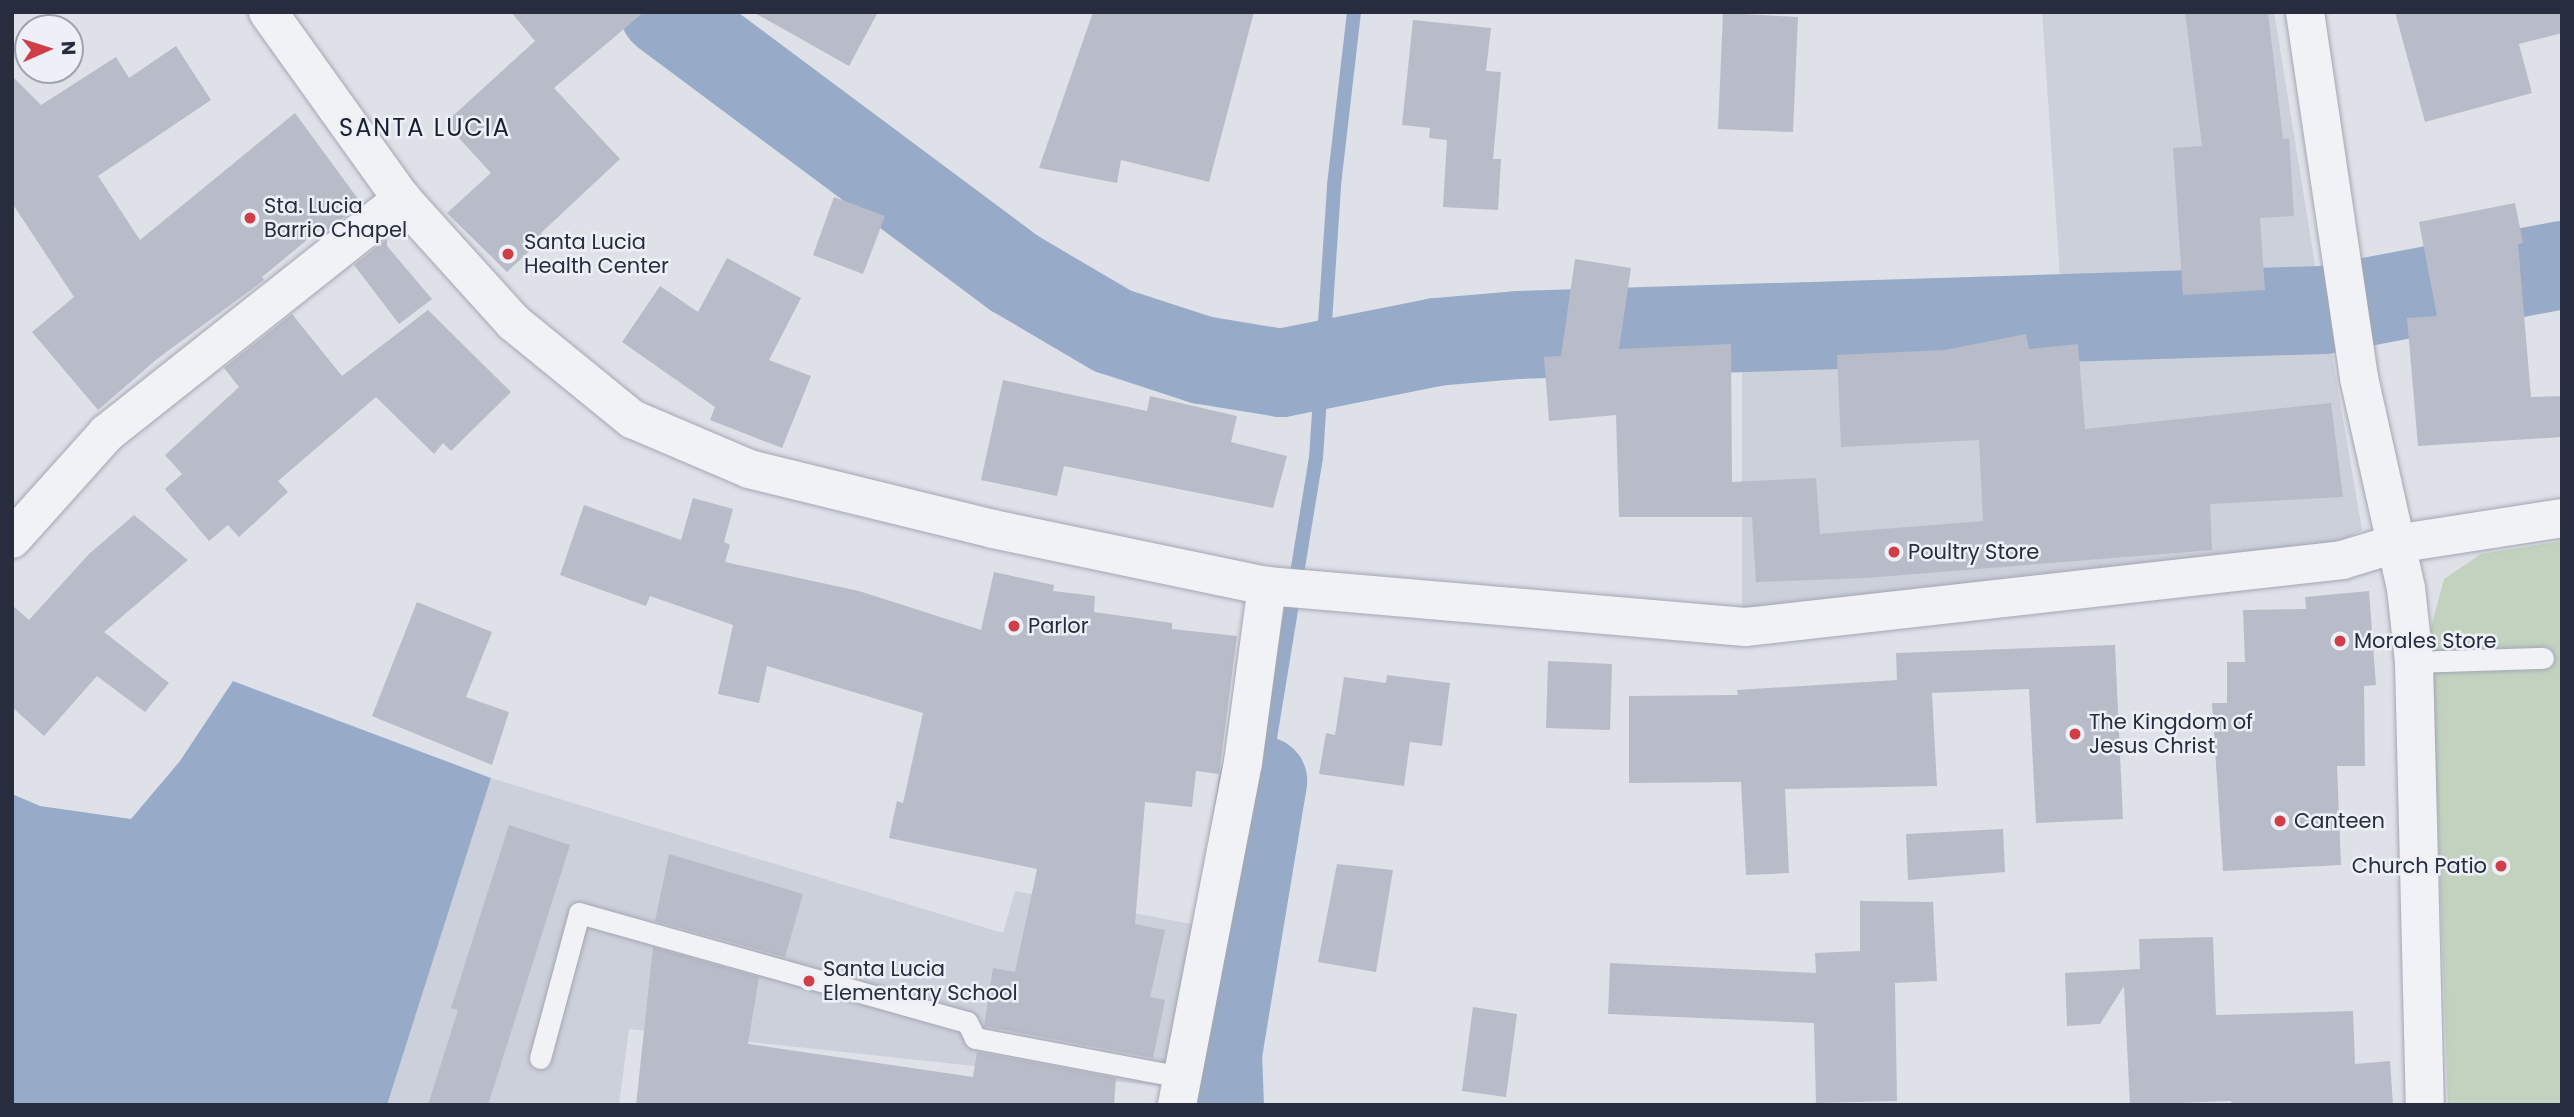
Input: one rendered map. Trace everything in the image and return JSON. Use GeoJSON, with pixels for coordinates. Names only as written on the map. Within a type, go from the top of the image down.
{"type":"FeatureCollection","features":[{"type":"Feature","properties":{"kind":"street"},"geometry":{"type":"LineString","coordinates":[[268,12],[402,199],[513,322],[632,419],[749,470],[993,530],[1272,587],[1745,627],[2342,561],[2395,544],[2562,518]]}},
{"type":"Feature","properties":{"kind":"street"},"geometry":{"type":"LineString","coordinates":[[2305,12],[2359,378],[2406,588],[2414,662],[2425,1105]]}},
{"type":"Feature","properties":{"kind":"street"},"geometry":{"type":"LineString","coordinates":[[12,539],[107,433],[402,199]]}},
{"type":"Feature","properties":{"kind":"street"},"geometry":{"type":"LineString","coordinates":[[1180,1091],[1243,763],[1272,587]]}},
{"type":"Feature","properties":{"kind":"lane"},"geometry":{"type":"LineString","coordinates":[[2414,662],[2543,658]]}},
{"type":"Feature","properties":{"kind":"lane"},"geometry":{"type":"LineString","coordinates":[[540,1058],[579,913],[967,1022],[975,1038],[1180,1091]]}},
{"type":"Feature","properties":{"kind":"shaded area"},"geometry":{"type":"Polygon","coordinates":[[[2042,12],[2274,12],[2319,289],[2291,298],[2062,306],[2042,12]]]}},
{"type":"Feature","properties":{"kind":"shaded area"},"geometry":{"type":"Polygon","coordinates":[[[2293,320],[2329,337],[2362,530],[2339,543],[1742,609],[1742,340],[2293,320]]]}},
{"type":"Feature","properties":{"kind":"shaded area","name":"Santa Lucia Elementary School"},"geometry":{"type":"Polygon","coordinates":[[[491,778],[1003,933],[1015,891],[1203,926],[1170,1087],[629,1029],[619,1105],[387,1105],[491,778]]]}},
{"type":"Feature","properties":{"kind":"green space","name":"Church Patio"},"geometry":{"type":"Polygon","coordinates":[[[2562,541],[2562,1105],[2448,1105],[2431,628],[2444,579],[2481,554],[2562,541]]]}},
{"type":"Feature","properties":{"kind":"water"},"geometry":{"type":"Polygon","coordinates":[[[233,681],[491,778],[387,1105],[12,1105],[12,794],[40,806],[131,819],[180,761],[233,681]]]}},
{"type":"Feature","properties":{"kind":"building"},"geometry":{"type":"Polygon","coordinates":[[[511,12],[644,12],[554,88],[620,159],[541,233],[544,237],[507,272],[447,213],[491,173],[445,123],[535,41],[511,12]]]}},
{"type":"Feature","properties":{"kind":"building"},"geometry":{"type":"Polygon","coordinates":[[[753,12],[878,12],[849,66],[753,12]]]}},
{"type":"Feature","properties":{"kind":"building"},"geometry":{"type":"Polygon","coordinates":[[[1093,12],[1254,12],[1209,182],[1121,160],[1117,183],[1039,168],[1093,12]]]}},
{"type":"Feature","properties":{"kind":"building"},"geometry":{"type":"Polygon","coordinates":[[[2185,12],[2268,12],[2283,139],[2289,138],[2294,216],[2260,218],[2265,290],[2183,295],[2173,148],[2202,146],[2185,12]]]}},
{"type":"Feature","properties":{"kind":"building"},"geometry":{"type":"Polygon","coordinates":[[[2395,12],[2562,12],[2562,33],[2519,44],[2532,93],[2425,122],[2395,12]]]}},
{"type":"Feature","properties":{"kind":"building"},"geometry":{"type":"Polygon","coordinates":[[[1723,13],[1798,17],[1793,132],[1718,129],[1723,13]]]}},
{"type":"Feature","properties":{"kind":"building"},"geometry":{"type":"Polygon","coordinates":[[[1413,20],[1491,28],[1486,71],[1501,72],[1493,159],[1501,159],[1498,210],[1443,207],[1447,140],[1429,138],[1430,128],[1402,125],[1413,20]]]}},
{"type":"Feature","properties":{"kind":"building"},"geometry":{"type":"Polygon","coordinates":[[[176,46],[211,100],[98,176],[140,240],[295,113],[361,203],[328,230],[324,226],[262,277],[264,280],[157,359],[98,410],[32,332],[74,297],[12,203],[12,76],[14,84],[20,84],[41,105],[74,84],[84,84],[84,77],[116,57],[129,78],[176,46]]]}},
{"type":"Feature","properties":{"kind":"building"},"geometry":{"type":"Polygon","coordinates":[[[834,197],[885,216],[863,274],[813,255],[834,197]]]}},
{"type":"Feature","properties":{"kind":"building"},"geometry":{"type":"Polygon","coordinates":[[[2515,203],[2523,243],[2518,244],[2531,397],[2562,396],[2562,437],[2418,446],[2407,318],[2437,316],[2419,222],[2515,203]]]}},
{"type":"Feature","properties":{"kind":"building"},"geometry":{"type":"Polygon","coordinates":[[[387,239],[387,246],[432,299],[399,324],[354,265],[387,239]]]}},
{"type":"Feature","properties":{"kind":"building"},"geometry":{"type":"Polygon","coordinates":[[[727,258],[801,298],[769,360],[811,376],[782,448],[710,420],[715,407],[622,342],[660,286],[698,312],[727,258]]]}},
{"type":"Feature","properties":{"kind":"building"},"geometry":{"type":"Polygon","coordinates":[[[1575,259],[1631,268],[1619,349],[1731,344],[1732,482],[1816,478],[1820,534],[1983,521],[1979,440],[1841,447],[1837,355],[1945,350],[2026,334],[2029,349],[2078,344],[2085,429],[2331,403],[2343,497],[2210,504],[2212,550],[1866,578],[1756,582],[1752,517],[1619,517],[1616,415],[1549,421],[1544,357],[1561,356],[1575,259]]]}},
{"type":"Feature","properties":{"kind":"building"},"geometry":{"type":"Polygon","coordinates":[[[428,310],[511,392],[451,451],[443,443],[434,454],[376,397],[278,481],[288,492],[239,537],[228,525],[209,541],[165,489],[182,474],[165,455],[239,387],[224,368],[292,314],[342,376],[428,310]]]}},
{"type":"Feature","properties":{"kind":"building"},"geometry":{"type":"Polygon","coordinates":[[[1003,380],[1147,411],[1150,396],[1237,416],[1231,442],[1287,456],[1273,508],[1064,466],[1057,496],[981,480],[1003,380]]]}},
{"type":"Feature","properties":{"kind":"building"},"geometry":{"type":"Polygon","coordinates":[[[693,498],[733,509],[724,542],[730,545],[725,562],[859,591],[981,630],[994,572],[1054,585],[1053,591],[1095,596],[1094,612],[1172,623],[1172,629],[1237,636],[1219,774],[1196,771],[1192,807],[1145,802],[1135,924],[1165,930],[1150,997],[1165,1000],[1153,1058],[984,1026],[993,968],[1015,972],[1037,869],[889,838],[897,801],[903,803],[923,713],[767,666],[759,703],[718,694],[733,625],[650,596],[646,606],[560,575],[584,505],[681,540],[693,498]]]}},
{"type":"Feature","properties":{"kind":"building"},"geometry":{"type":"Polygon","coordinates":[[[134,515],[188,560],[104,632],[169,683],[145,712],[97,676],[44,736],[12,707],[12,605],[29,620],[89,554],[134,515]]]}},
{"type":"Feature","properties":{"kind":"building"},"geometry":{"type":"Polygon","coordinates":[[[2369,591],[2376,685],[2364,686],[2365,766],[2337,766],[2341,865],[2223,871],[2212,703],[2227,703],[2227,662],[2245,662],[2243,610],[2306,609],[2305,597],[2369,591]]]}},
{"type":"Feature","properties":{"kind":"building"},"geometry":{"type":"Polygon","coordinates":[[[417,602],[492,632],[466,697],[509,712],[492,765],[372,716],[417,602]]]}},
{"type":"Feature","properties":{"kind":"building"},"geometry":{"type":"Polygon","coordinates":[[[2115,645],[2123,819],[2036,823],[2029,689],[1932,693],[1937,786],[1785,789],[1789,873],[1746,875],[1741,782],[1629,783],[1629,696],[1738,695],[1737,690],[1897,680],[1896,653],[2115,645]]]}},
{"type":"Feature","properties":{"kind":"building"},"geometry":{"type":"Polygon","coordinates":[[[1548,661],[1612,664],[1610,730],[1546,728],[1548,661]]]}},
{"type":"Feature","properties":{"kind":"building"},"geometry":{"type":"Polygon","coordinates":[[[1387,675],[1450,683],[1442,746],[1410,742],[1404,786],[1319,774],[1326,733],[1335,735],[1344,677],[1386,683],[1387,675]]]}},
{"type":"Feature","properties":{"kind":"building"},"geometry":{"type":"Polygon","coordinates":[[[509,825],[570,845],[488,1105],[428,1105],[458,1010],[451,1008],[509,825]]]}},
{"type":"Feature","properties":{"kind":"building"},"geometry":{"type":"Polygon","coordinates":[[[2003,829],[2005,872],[1908,880],[1906,834],[2003,829]]]}},
{"type":"Feature","properties":{"kind":"building"},"geometry":{"type":"Polygon","coordinates":[[[669,854],[803,894],[785,957],[655,921],[669,854]]]}},
{"type":"Feature","properties":{"kind":"building"},"geometry":{"type":"Polygon","coordinates":[[[1337,864],[1393,870],[1376,972],[1318,962],[1337,864]]]}},
{"type":"Feature","properties":{"kind":"building"},"geometry":{"type":"Polygon","coordinates":[[[1860,901],[1933,902],[1937,981],[1895,983],[1897,1101],[1816,1103],[1814,1023],[1608,1014],[1610,963],[1816,973],[1815,953],[1860,951],[1860,901]]]}},
{"type":"Feature","properties":{"kind":"building"},"geometry":{"type":"Polygon","coordinates":[[[2213,937],[2216,1015],[2353,1011],[2355,1064],[2390,1061],[2393,1105],[2232,1105],[2231,1101],[2130,1105],[2124,986],[2100,1024],[2067,1026],[2065,973],[2140,969],[2139,939],[2213,937]]]}},
{"type":"Feature","properties":{"kind":"building"},"geometry":{"type":"Polygon","coordinates":[[[653,947],[759,977],[748,1044],[973,1077],[977,1052],[1116,1078],[1114,1105],[636,1105],[653,947]]]}},
{"type":"Feature","properties":{"kind":"building"},"geometry":{"type":"Polygon","coordinates":[[[1473,1007],[1517,1014],[1506,1097],[1462,1091],[1473,1007]]]}},
{"type":"Feature","properties":{"kind":"waterway"},"geometry":{"type":"LineString","coordinates":[[664,12],[1014,273],[1113,331],[1202,360],[1281,373],[1436,342],[1518,335],[2324,310],[2562,265]]}},
{"type":"Feature","properties":{"kind":"waterway"},"geometry":{"type":"LineString","coordinates":[[1263,781],[1316,458],[1334,185],[1354,12]]}},
{"type":"Feature","properties":{"kind":"waterway"},"geometry":{"type":"LineString","coordinates":[[1220,1105],[1218,1054],[1263,781]]}},
{"type":"Feature","properties":{"kind":"place","name":"Sta. Lucia Barrio Chapel"},"geometry":{"type":"Point","coordinates":[250,218]}},
{"type":"Feature","properties":{"kind":"place","name":"Santa Lucia Health Center"},"geometry":{"type":"Point","coordinates":[508,254]}},
{"type":"Feature","properties":{"kind":"place","name":"Poultry Store"},"geometry":{"type":"Point","coordinates":[1894,552]}},
{"type":"Feature","properties":{"kind":"place","name":"Parlor"},"geometry":{"type":"Point","coordinates":[1014,626]}},
{"type":"Feature","properties":{"kind":"place","name":"Morales Store"},"geometry":{"type":"Point","coordinates":[2340,641]}},
{"type":"Feature","properties":{"kind":"place","name":"The Kingdom of Jesus Christ"},"geometry":{"type":"Point","coordinates":[2075,734]}},
{"type":"Feature","properties":{"kind":"place","name":"Canteen"},"geometry":{"type":"Point","coordinates":[2280,821]}},
{"type":"Feature","properties":{"kind":"place","name":"Church Patio"},"geometry":{"type":"Point","coordinates":[2501,866]}},
{"type":"Feature","properties":{"kind":"place","name":"Santa Lucia Elementary School"},"geometry":{"type":"Point","coordinates":[809,981]}},
{"type":"Feature","properties":{"kind":"district","name":"SANTA LUCIA"},"geometry":{"type":"Point","coordinates":[425,128]}}]}
